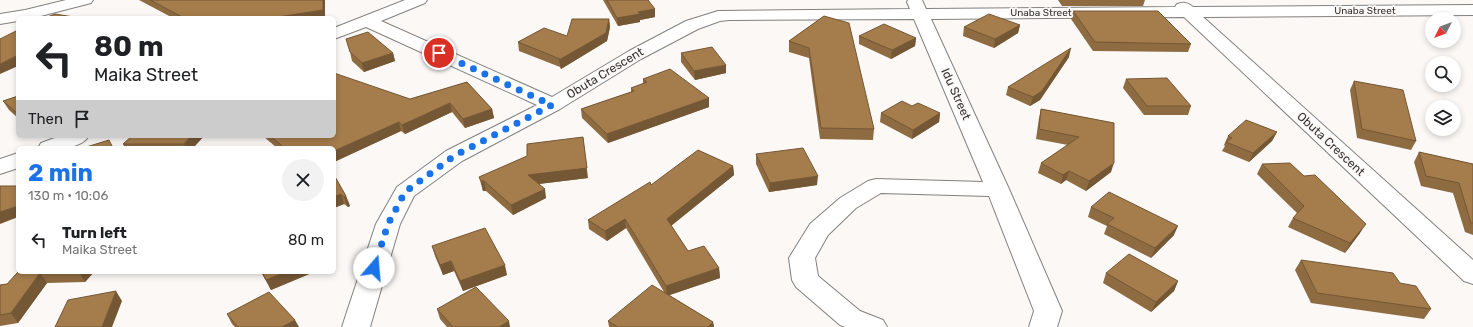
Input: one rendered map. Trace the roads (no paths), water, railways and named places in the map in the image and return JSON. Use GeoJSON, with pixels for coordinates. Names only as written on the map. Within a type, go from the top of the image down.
{"type":"FeatureCollection","features":[{"type":"Feature","properties":{"kind":"street"},"geometry":{"type":"LineString","coordinates":[[19,16],[85,0]]}},
{"type":"Feature","properties":{"kind":"street"},"geometry":{"type":"LineString","coordinates":[[336,33],[420,0]]}},
{"type":"Feature","properties":{"kind":"street"},"geometry":{"type":"LineString","coordinates":[[1435,0],[1473,24]]}},
{"type":"Feature","properties":{"kind":"street","name":"Unaba Street"},"geometry":{"type":"LineString","coordinates":[[729,15],[917,7],[1183,6],[1452,11],[1473,10]]}},
{"type":"Feature","properties":{"kind":"street","name":"Obuta Crescent"},"geometry":{"type":"LineString","coordinates":[[1183,6],[1473,275]]}},
{"type":"Feature","properties":{"kind":"street","name":"Idu Street"},"geometry":{"type":"LineString","coordinates":[[917,7],[998,189],[1048,311],[1043,327]]}},
{"type":"Feature","properties":{"kind":"street","name":"Obuta Crescent"},"geometry":{"type":"LineString","coordinates":[[356,327],[388,224],[405,192],[454,156],[552,105],[635,55],[686,28],[718,16],[729,15]]}},
{"type":"Feature","properties":{"kind":"street"},"geometry":{"type":"LineString","coordinates":[[0,19],[16,16]]}},
{"type":"Feature","properties":{"kind":"street"},"geometry":{"type":"LineString","coordinates":[[367,21],[552,105]]}},
{"type":"Feature","properties":{"kind":"street"},"geometry":{"type":"LineString","coordinates":[[54,146],[74,138]]}},
{"type":"Feature","properties":{"kind":"street"},"geometry":{"type":"LineString","coordinates":[[873,327],[850,318],[805,280],[802,258],[820,230],[848,203],[876,186],[998,189]]}}]}
